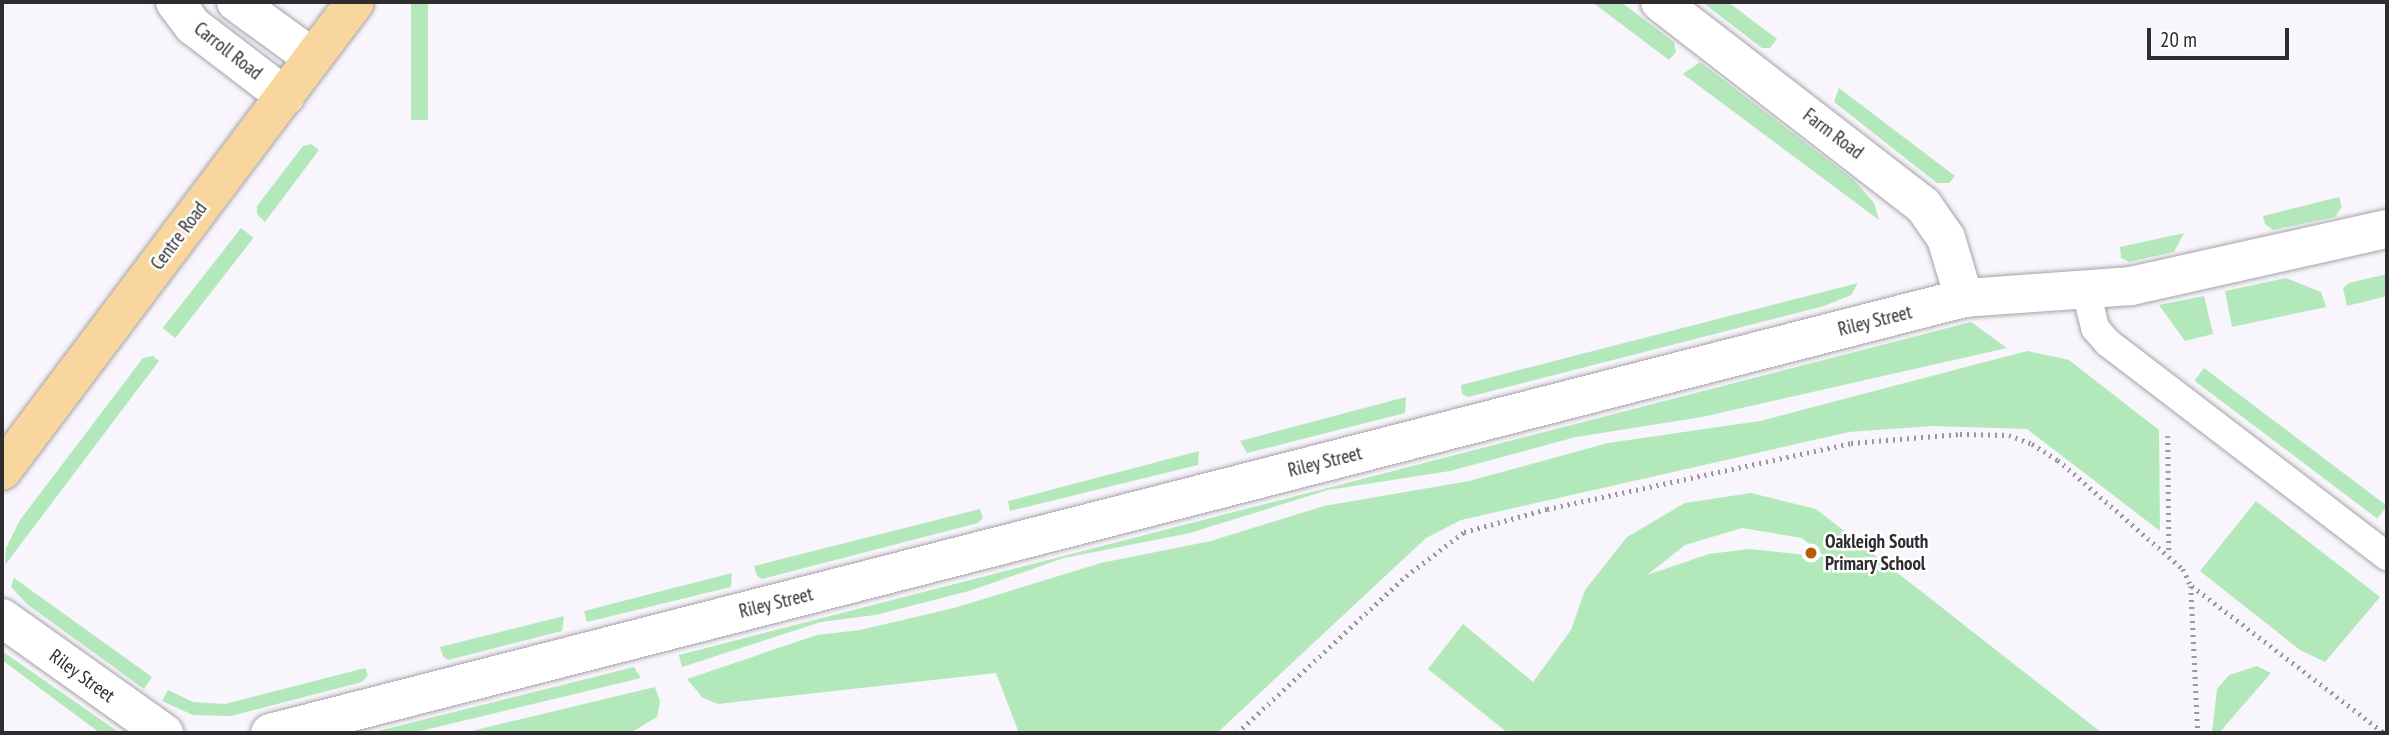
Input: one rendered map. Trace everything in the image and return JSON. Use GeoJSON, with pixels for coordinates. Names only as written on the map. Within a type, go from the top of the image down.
{"type":"FeatureCollection","features":[{"type":"Feature","properties":{"kind":"main road","name":"Centre Road"},"geometry":{"type":"LineString","coordinates":[[2,471],[355,2]]}},
{"type":"Feature","properties":{"kind":"street","name":"Carroll Road"},"geometry":{"type":"LineString","coordinates":[[174,2],[193,26],[285,96]]}},
{"type":"Feature","properties":{"kind":"street"},"geometry":{"type":"LineString","coordinates":[[236,2],[313,58]]}},
{"type":"Feature","properties":{"kind":"street","name":"Farm Road"},"geometry":{"type":"LineString","coordinates":[[1660,2],[1923,205],[1946,238],[1964,298]]}},
{"type":"Feature","properties":{"kind":"street","name":"Riley Street"},"geometry":{"type":"LineString","coordinates":[[270,733],[1964,298],[2131,286],[2387,229]]}},
{"type":"Feature","properties":{"kind":"street","name":"Riley Street"},"geometry":{"type":"LineString","coordinates":[[2,618],[164,733]]}},
{"type":"Feature","properties":{"kind":"lane"},"geometry":{"type":"LineString","coordinates":[[2086,291],[2095,328],[2108,343],[2387,556]]}},
{"type":"Feature","properties":{"kind":"path"},"geometry":{"type":"LineString","coordinates":[[2168,425],[2169,554]]}},
{"type":"Feature","properties":{"kind":"path"},"geometry":{"type":"LineString","coordinates":[[1237,733],[1406,576],[1464,532],[1547,509],[1851,443],[1960,434],[2009,435],[2032,443],[2169,554],[2191,586],[2384,733]]}},
{"type":"Feature","properties":{"kind":"path"},"geometry":{"type":"LineString","coordinates":[[2191,586],[2198,733]]}},
{"type":"Feature","properties":{"kind":"green space"},"geometry":{"type":"Polygon","coordinates":[[[411,2],[428,2],[428,120],[411,120],[411,2]]]}},
{"type":"Feature","properties":{"kind":"green space"},"geometry":{"type":"Polygon","coordinates":[[[1592,2],[1621,2],[1674,42],[1676,52],[1669,60],[1592,2]]]}},
{"type":"Feature","properties":{"kind":"green space"},"geometry":{"type":"Polygon","coordinates":[[[1702,2],[1728,2],[1777,39],[1770,48],[1762,48],[1702,2]]]}},
{"type":"Feature","properties":{"kind":"green space"},"geometry":{"type":"Polygon","coordinates":[[[1700,62],[1854,180],[1874,203],[1879,220],[1683,74],[1700,62]]]}},
{"type":"Feature","properties":{"kind":"green space"},"geometry":{"type":"Polygon","coordinates":[[[1839,88],[1955,176],[1949,183],[1937,183],[1834,102],[1839,88]]]}},
{"type":"Feature","properties":{"kind":"green space"},"geometry":{"type":"Polygon","coordinates":[[[311,144],[319,150],[265,222],[257,214],[257,206],[303,146],[311,144]]]}},
{"type":"Feature","properties":{"kind":"green space"},"geometry":{"type":"Polygon","coordinates":[[[2339,197],[2342,207],[2335,217],[2273,230],[2265,224],[2263,216],[2339,197]]]}},
{"type":"Feature","properties":{"kind":"green space"},"geometry":{"type":"Polygon","coordinates":[[[241,228],[254,238],[175,338],[163,328],[241,228]]]}},
{"type":"Feature","properties":{"kind":"green space"},"geometry":{"type":"Polygon","coordinates":[[[2184,233],[2174,252],[2129,262],[2121,258],[2120,247],[2184,233]]]}},
{"type":"Feature","properties":{"kind":"green space"},"geometry":{"type":"Polygon","coordinates":[[[2387,274],[2387,296],[2347,306],[2343,288],[2349,283],[2387,274]]]}},
{"type":"Feature","properties":{"kind":"green space"},"geometry":{"type":"Polygon","coordinates":[[[2286,278],[2321,292],[2326,307],[2232,327],[2225,291],[2286,278]]]}},
{"type":"Feature","properties":{"kind":"green space"},"geometry":{"type":"Polygon","coordinates":[[[1858,283],[1851,295],[1824,306],[1468,397],[1462,394],[1461,385],[1858,283]]]}},
{"type":"Feature","properties":{"kind":"green space"},"geometry":{"type":"Polygon","coordinates":[[[2204,296],[2213,334],[2185,341],[2159,305],[2204,296]]]}},
{"type":"Feature","properties":{"kind":"green space"},"geometry":{"type":"Polygon","coordinates":[[[1971,322],[2007,348],[1702,417],[1576,437],[1450,471],[1328,490],[1190,533],[1064,558],[969,591],[875,615],[821,622],[682,667],[679,655],[1971,322]]]}},
{"type":"Feature","properties":{"kind":"green space"},"geometry":{"type":"Polygon","coordinates":[[[2027,351],[2069,360],[2159,430],[2160,531],[2027,429],[1932,426],[1849,432],[1461,520],[1426,538],[1217,733],[1019,733],[996,673],[718,704],[703,698],[687,679],[817,635],[860,630],[954,608],[1101,563],[1211,541],[1324,506],[1469,481],[1608,443],[1760,421],[2027,351]]]}},
{"type":"Feature","properties":{"kind":"green space"},"geometry":{"type":"Polygon","coordinates":[[[153,356],[159,361],[5,565],[6,548],[20,520],[143,358],[153,356]]]}},
{"type":"Feature","properties":{"kind":"green space"},"geometry":{"type":"Polygon","coordinates":[[[2204,368],[2387,506],[2377,519],[2194,381],[2204,368]]]}},
{"type":"Feature","properties":{"kind":"green space"},"geometry":{"type":"Polygon","coordinates":[[[1406,397],[1405,413],[1247,453],[1240,441],[1406,397]]]}},
{"type":"Feature","properties":{"kind":"green space"},"geometry":{"type":"Polygon","coordinates":[[[1199,451],[1198,465],[1010,511],[1008,501],[1199,451]]]}},
{"type":"Feature","properties":{"kind":"green space"},"geometry":{"type":"Polygon","coordinates":[[[1751,493],[1816,509],[2102,733],[1508,733],[1428,669],[1463,624],[1533,682],[1571,630],[1585,590],[1627,537],[1685,503],[1751,493]],[[1742,528],[1685,545],[1647,575],[1709,554],[1749,549],[1825,557],[1802,538],[1742,528]]]}},
{"type":"Feature","properties":{"kind":"green space"},"geometry":{"type":"Polygon","coordinates":[[[2256,501],[2380,597],[2325,662],[2300,650],[2200,571],[2256,501]]]}},
{"type":"Feature","properties":{"kind":"green space"},"geometry":{"type":"Polygon","coordinates":[[[980,509],[983,518],[978,523],[762,579],[757,576],[754,566],[980,509]]]}},
{"type":"Feature","properties":{"kind":"green space"},"geometry":{"type":"Polygon","coordinates":[[[732,573],[731,587],[587,622],[584,611],[732,573]]]}},
{"type":"Feature","properties":{"kind":"green space"},"geometry":{"type":"Polygon","coordinates":[[[14,578],[152,677],[144,689],[28,605],[11,587],[14,578]]]}},
{"type":"Feature","properties":{"kind":"green space"},"geometry":{"type":"Polygon","coordinates":[[[564,616],[562,631],[448,660],[443,656],[440,647],[564,616]]]}},
{"type":"Feature","properties":{"kind":"green space"},"geometry":{"type":"Polygon","coordinates":[[[2,651],[120,733],[100,733],[2,660],[2,651]]]}},
{"type":"Feature","properties":{"kind":"green space"},"geometry":{"type":"Polygon","coordinates":[[[2257,666],[2271,673],[2219,733],[2212,733],[2217,689],[2229,675],[2257,666]]]}},
{"type":"Feature","properties":{"kind":"green space"},"geometry":{"type":"Polygon","coordinates":[[[634,667],[641,678],[412,733],[370,733],[634,667]]]}},
{"type":"Feature","properties":{"kind":"green space"},"geometry":{"type":"Polygon","coordinates":[[[365,668],[368,675],[362,682],[231,716],[193,715],[162,701],[168,690],[193,702],[225,704],[365,668]]]}},
{"type":"Feature","properties":{"kind":"green space"},"geometry":{"type":"Polygon","coordinates":[[[655,687],[660,701],[657,717],[630,733],[463,733],[655,687]]]}},
{"type":"Feature","properties":{"kind":"place","name":"Oakleigh South Primary School"},"geometry":{"type":"Point","coordinates":[1811,553]}}]}
